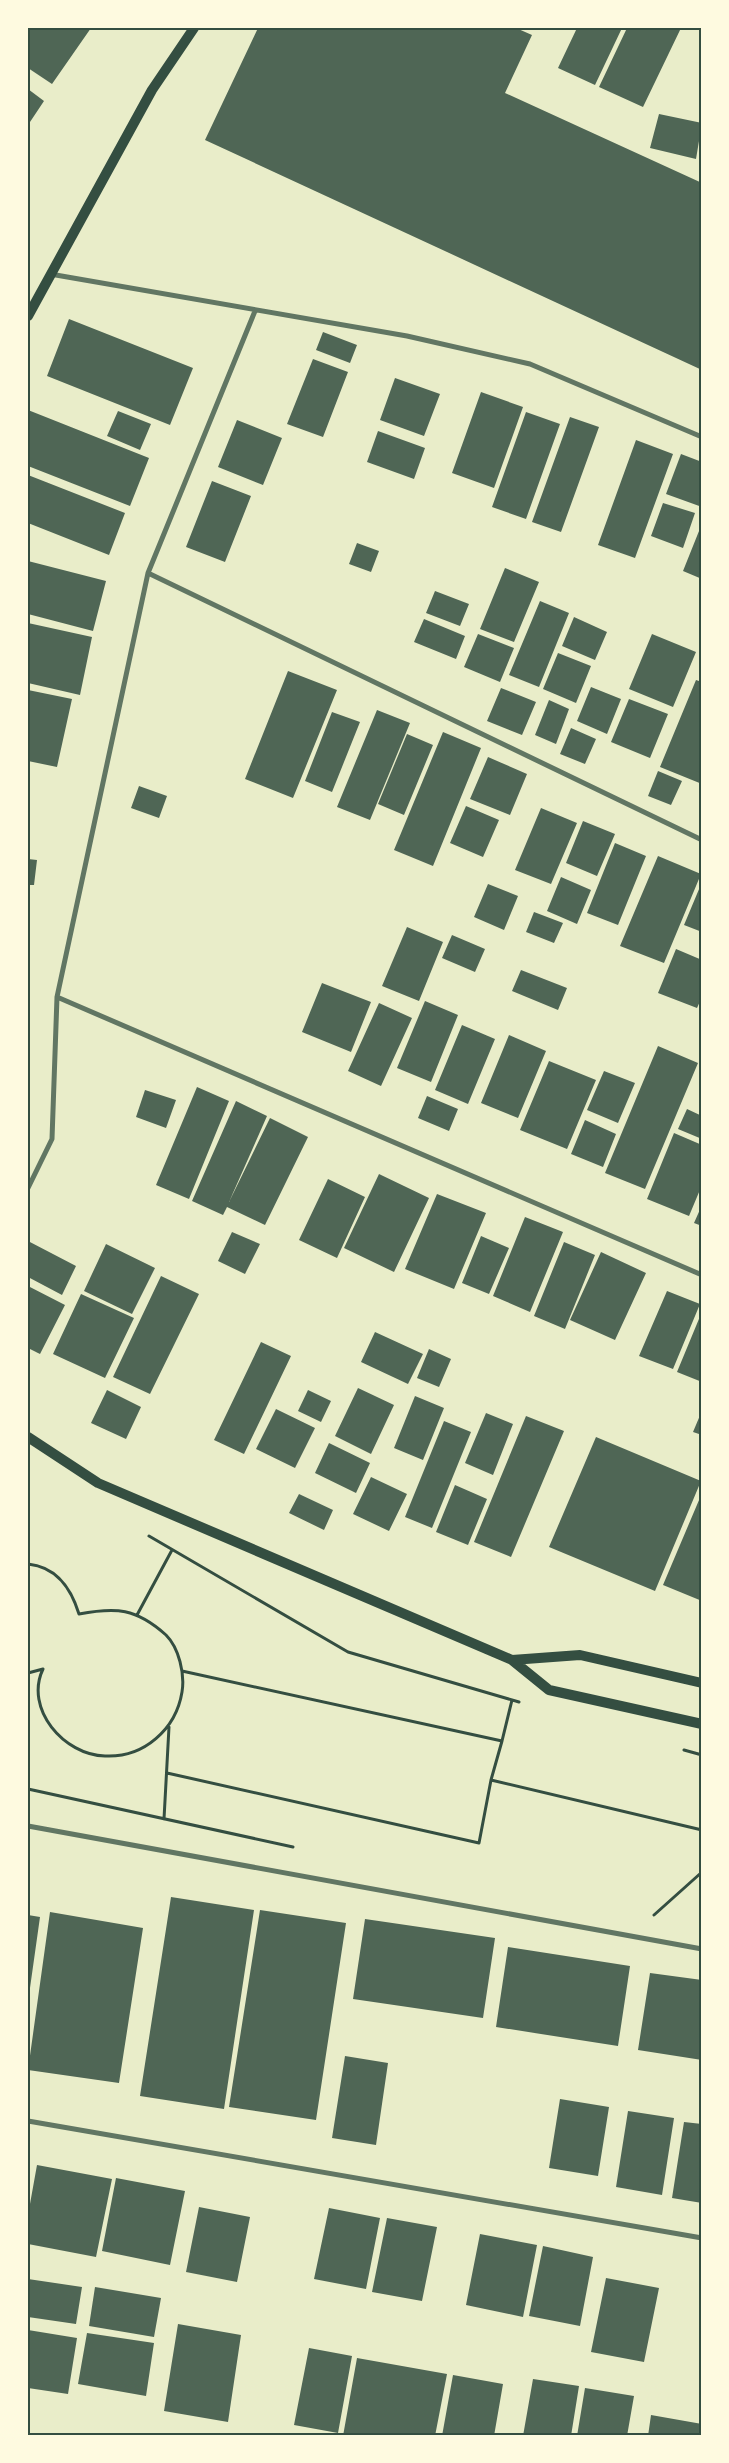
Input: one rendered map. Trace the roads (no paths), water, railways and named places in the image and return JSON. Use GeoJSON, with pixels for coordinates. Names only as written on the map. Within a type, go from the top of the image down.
{"type":"FeatureCollection","features":[{"type":"Feature","properties":{"kind":"main road"},"geometry":{"type":"LineString","coordinates":[[28,316],[49,274],[152,90],[194,28]]}},
{"type":"Feature","properties":{"kind":"main road"},"geometry":{"type":"LineString","coordinates":[[28,1437],[98,1483],[512,1660],[549,1690],[702,1724]]}},
{"type":"Feature","properties":{"kind":"main road"},"geometry":{"type":"LineString","coordinates":[[512,1660],[580,1655],[702,1683]]}},
{"type":"Feature","properties":{"kind":"street"},"geometry":{"type":"LineString","coordinates":[[49,274],[407,336],[530,364],[702,437]]}},
{"type":"Feature","properties":{"kind":"street"},"geometry":{"type":"LineString","coordinates":[[28,1188],[52,1139],[57,997],[148,573],[255,311]]}},
{"type":"Feature","properties":{"kind":"street"},"geometry":{"type":"LineString","coordinates":[[148,573],[702,840]]}},
{"type":"Feature","properties":{"kind":"street"},"geometry":{"type":"LineString","coordinates":[[57,997],[702,1275]]}},
{"type":"Feature","properties":{"kind":"street"},"geometry":{"type":"LineString","coordinates":[[28,1826],[702,1949]]}},
{"type":"Feature","properties":{"kind":"street"},"geometry":{"type":"LineString","coordinates":[[28,2121],[702,2238]]}}]}
